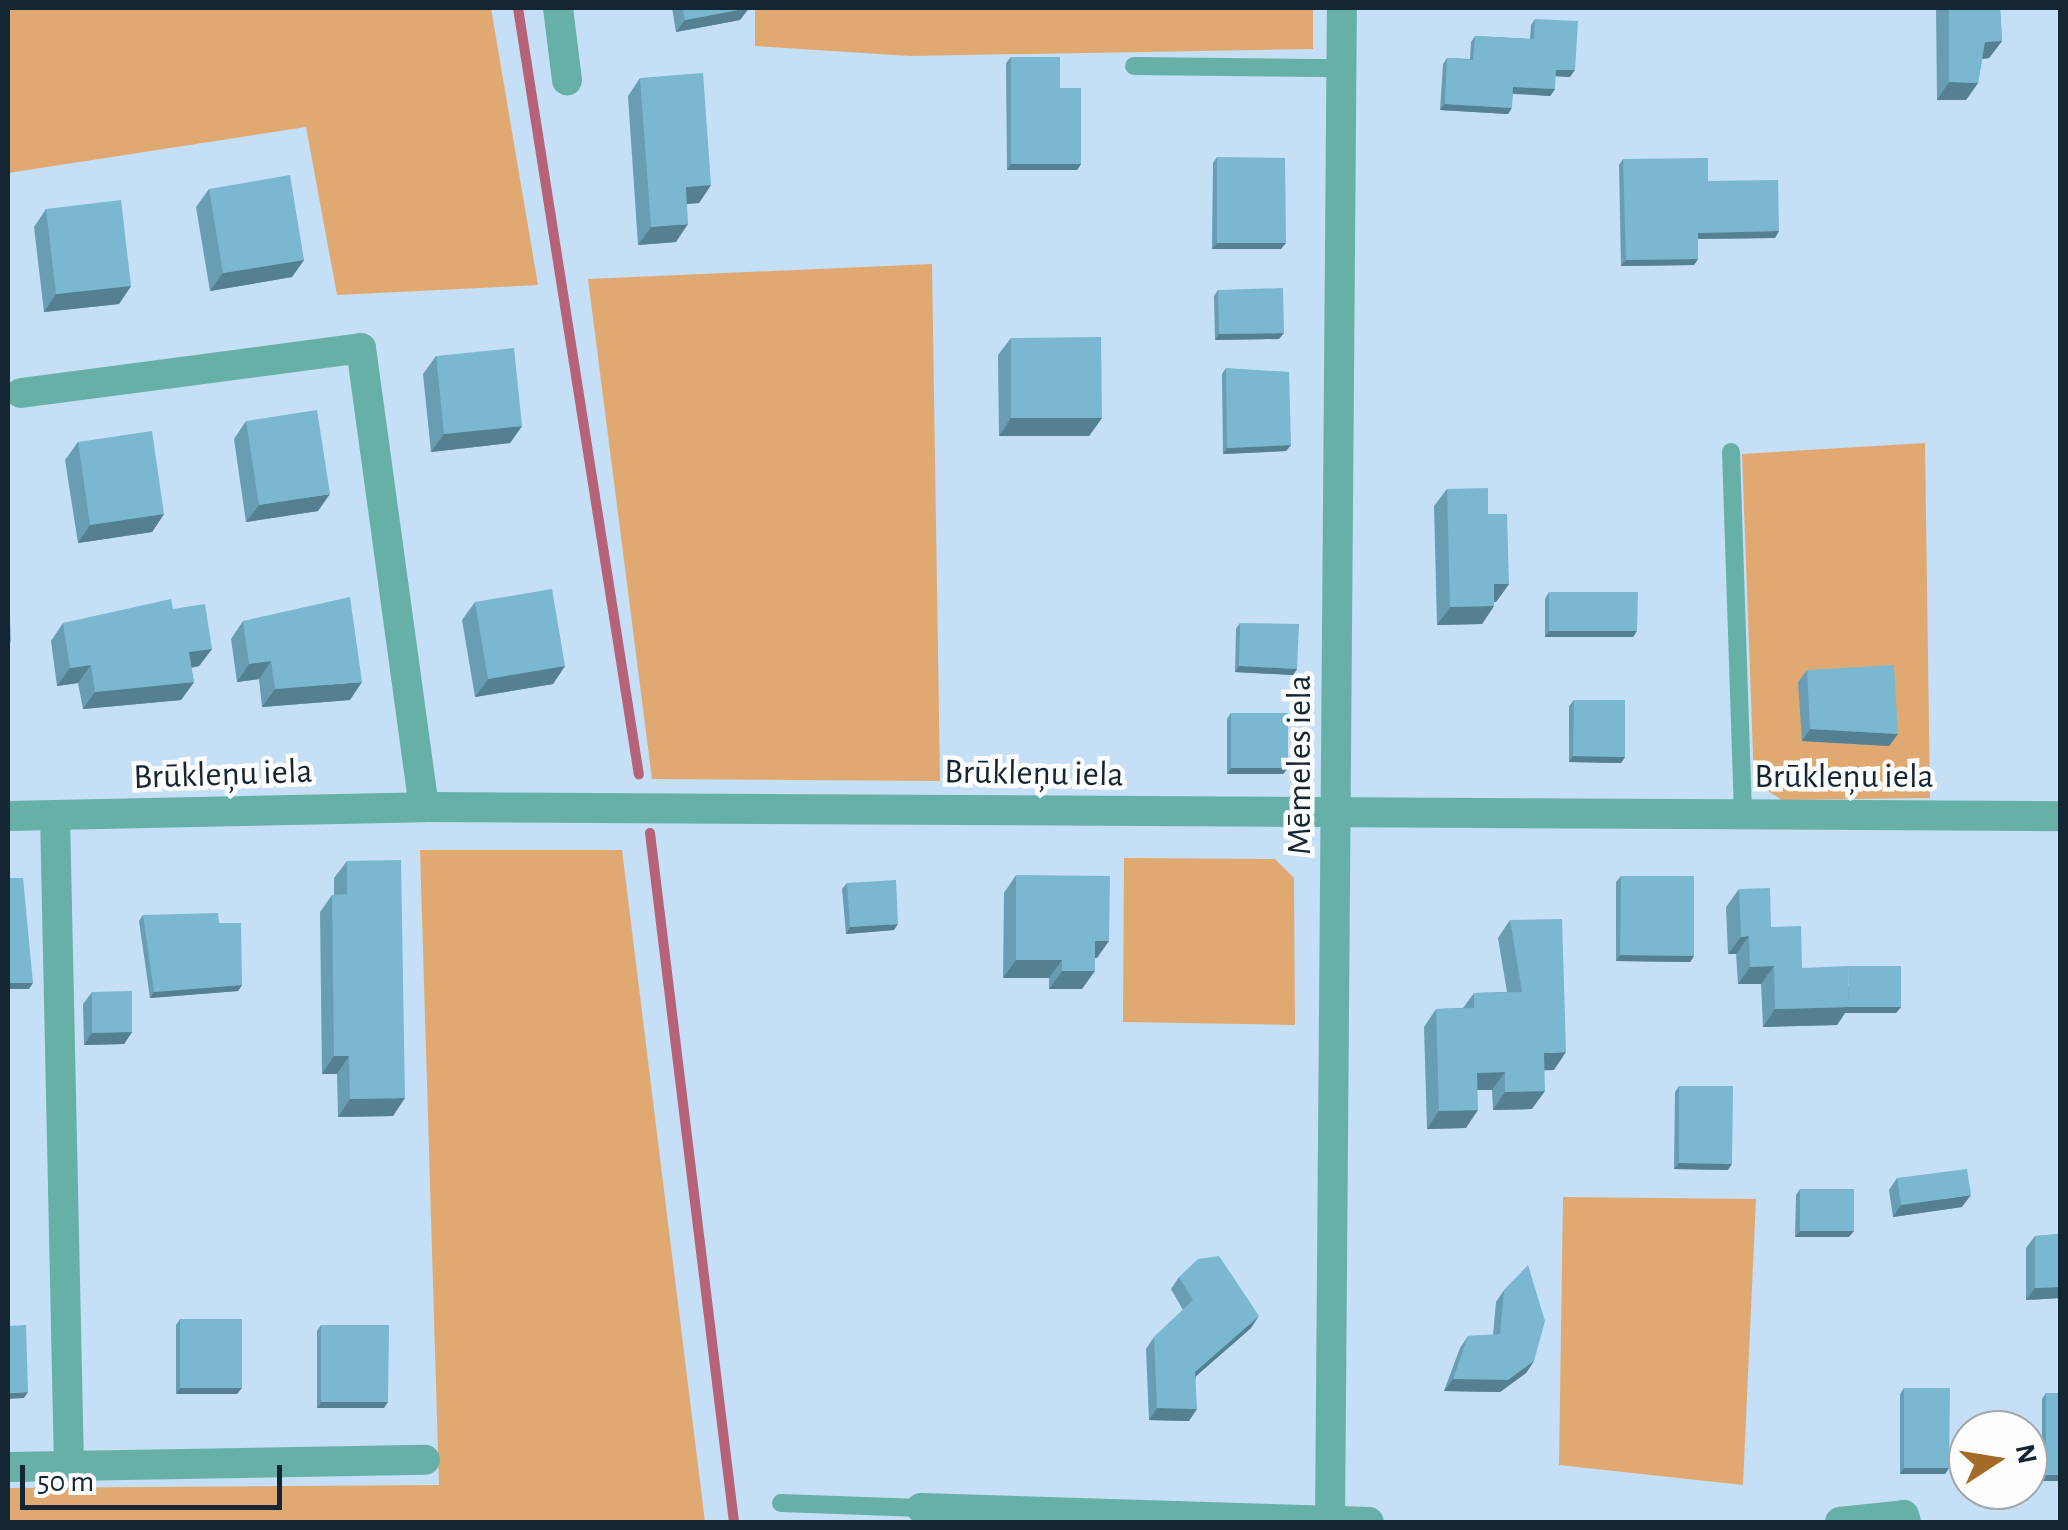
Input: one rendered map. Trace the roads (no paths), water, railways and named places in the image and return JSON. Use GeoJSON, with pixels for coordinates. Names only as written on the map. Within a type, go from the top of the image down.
{"type":"FeatureCollection","features":[{"type":"Feature","properties":{"kind":"street"},"geometry":{"type":"LineString","coordinates":[[558,8],[568,80]]}},
{"type":"Feature","properties":{"kind":"street","name":"Mēmeles iela"},"geometry":{"type":"LineString","coordinates":[[1330,1520],[1342,8]]}},
{"type":"Feature","properties":{"kind":"street"},"geometry":{"type":"LineString","coordinates":[[21,393],[361,348],[424,807]]}},
{"type":"Feature","properties":{"kind":"street","name":"Brūkleņu iela"},"geometry":{"type":"LineString","coordinates":[[8,816],[424,807],[2060,816]]}},
{"type":"Feature","properties":{"kind":"street"},"geometry":{"type":"LineString","coordinates":[[55,815],[69,1466]]}},
{"type":"Feature","properties":{"kind":"street"},"geometry":{"type":"LineString","coordinates":[[8,1467],[425,1460]]}},
{"type":"Feature","properties":{"kind":"street"},"geometry":{"type":"LineString","coordinates":[[921,1508],[1369,1522]]}},
{"type":"Feature","properties":{"kind":"street"},"geometry":{"type":"LineString","coordinates":[[1840,1522],[1904,1514],[1906,1522]]}},
{"type":"Feature","properties":{"kind":"lane"},"geometry":{"type":"LineString","coordinates":[[1134,66],[1342,68]]}},
{"type":"Feature","properties":{"kind":"lane"},"geometry":{"type":"LineString","coordinates":[[1731,452],[1742,814]]}},
{"type":"Feature","properties":{"kind":"lane"},"geometry":{"type":"LineString","coordinates":[[781,1502],[921,1508]]}},
{"type":"Feature","properties":{"kind":"waterway"},"geometry":{"type":"LineString","coordinates":[[518,8],[639,775]]}},
{"type":"Feature","properties":{"kind":"waterway"},"geometry":{"type":"LineString","coordinates":[[650,833],[734,1522]]}}]}
